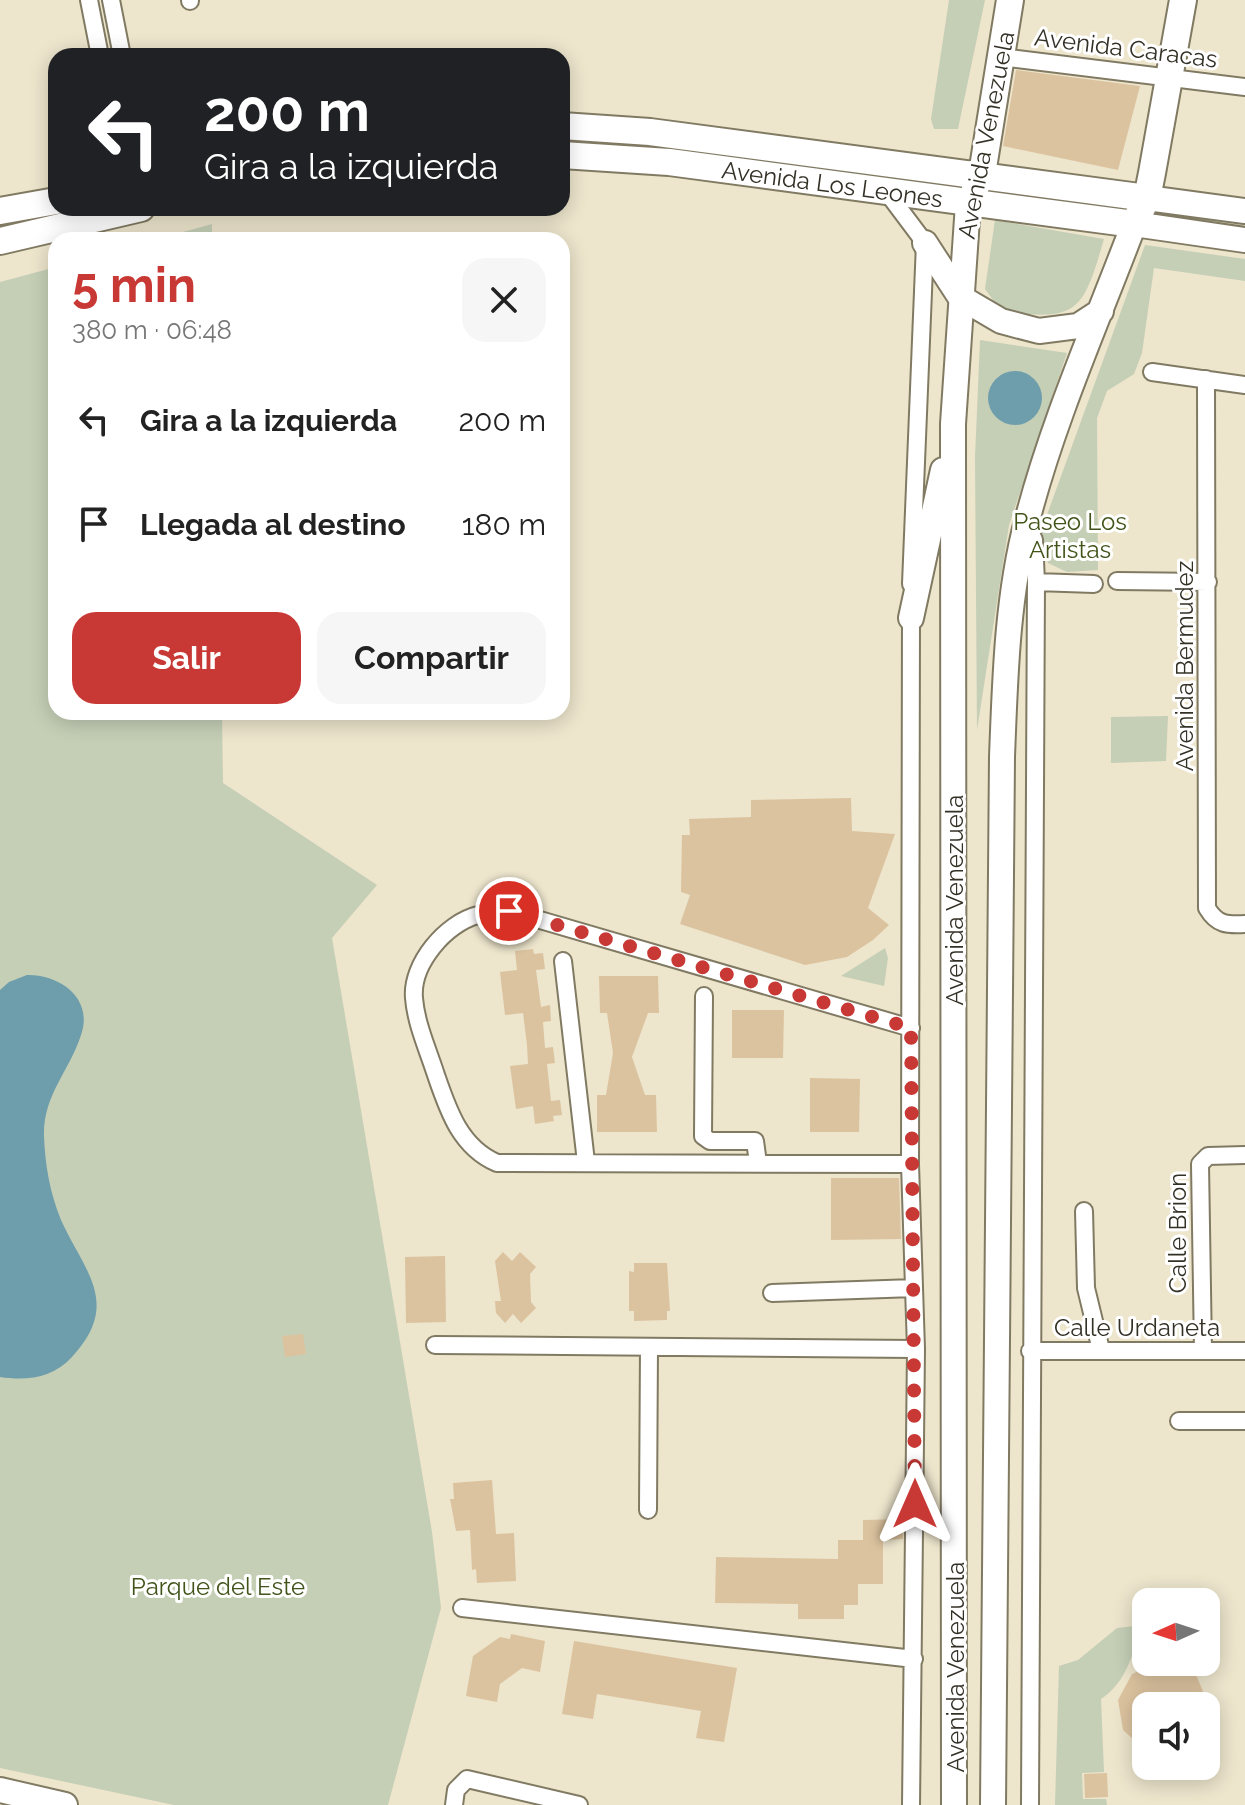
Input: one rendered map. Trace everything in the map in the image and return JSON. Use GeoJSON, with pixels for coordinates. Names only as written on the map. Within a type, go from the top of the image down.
{"type":"FeatureCollection","features":[{"type":"Feature","properties":{"kind":"main road","name":"Avenida Venezuela"},"geometry":{"type":"LineString","coordinates":[[968,204],[982,174],[1010,0]]}},
{"type":"Feature","properties":{"kind":"main road","name":"Avenida Venezuela"},"geometry":{"type":"LineString","coordinates":[[1134,224],[1147,198],[1183,0]]}},
{"type":"Feature","properties":{"kind":"main road","name":"Avenida Los Leones"},"geometry":{"type":"LineString","coordinates":[[570,127],[650,132],[1147,198]]}},
{"type":"Feature","properties":{"kind":"main road","name":"Avenida Los Leones"},"geometry":{"type":"LineString","coordinates":[[570,156],[669,162],[1134,224]]}},
{"type":"Feature","properties":{"kind":"main road"},"geometry":{"type":"LineString","coordinates":[[0,211],[48,202]]}},
{"type":"Feature","properties":{"kind":"main road"},"geometry":{"type":"LineString","coordinates":[[0,241],[107,216]]}},
{"type":"Feature","properties":{"kind":"street"},"geometry":{"type":"LineString","coordinates":[[89,0],[98,48]]}},
{"type":"Feature","properties":{"kind":"street"},"geometry":{"type":"LineString","coordinates":[[111,0],[120,48]]}},
{"type":"Feature","properties":{"kind":"street"},"geometry":{"type":"LineString","coordinates":[[1177,43],[1193,18],[1195,0]]}},
{"type":"Feature","properties":{"kind":"street","name":"Avenida Caracas"},"geometry":{"type":"LineString","coordinates":[[1001,57],[1245,87]]}},
{"type":"Feature","properties":{"kind":"street","name":"Avenida Venezuela"},"geometry":{"type":"LineString","coordinates":[[886,191],[925,243],[910,531],[910,1164],[916,1349],[911,1805]]}},
{"type":"Feature","properties":{"kind":"street","name":"Avenida Los Leones"},"geometry":{"type":"LineString","coordinates":[[1147,198],[1245,211]]}},
{"type":"Feature","properties":{"kind":"street","name":"Avenida Venezuela"},"geometry":{"type":"LineString","coordinates":[[954,1805],[953,424],[968,204]]}},
{"type":"Feature","properties":{"kind":"street","name":"Avenida Los Leones"},"geometry":{"type":"LineString","coordinates":[[1134,224],[1245,240]]}},
{"type":"Feature","properties":{"kind":"street","name":"Avenida Venezuela"},"geometry":{"type":"LineString","coordinates":[[993,1805],[1002,757],[1007,649],[1026,523],[1058,422],[1134,224]]}},
{"type":"Feature","properties":{"kind":"street"},"geometry":{"type":"LineString","coordinates":[[925,243],[960,297],[1001,321],[1039,331],[1078,326],[1101,311]]}},
{"type":"Feature","properties":{"kind":"street"},"geometry":{"type":"LineString","coordinates":[[1152,372],[1245,385]]}},
{"type":"Feature","properties":{"kind":"street","name":"Avenida Bermudez"},"geometry":{"type":"LineString","coordinates":[[1206,379],[1207,908],[1214,920],[1226,925],[1245,924]]}},
{"type":"Feature","properties":{"kind":"street"},"geometry":{"type":"LineString","coordinates":[[911,618],[953,424]]}},
{"type":"Feature","properties":{"kind":"street"},"geometry":{"type":"LineString","coordinates":[[1026,523],[1034,540],[1036,582],[1030,1805]]}},
{"type":"Feature","properties":{"kind":"street"},"geometry":{"type":"LineString","coordinates":[[1117,581],[1208,582]]}},
{"type":"Feature","properties":{"kind":"street"},"geometry":{"type":"LineString","coordinates":[[1036,582],[1094,584]]}},
{"type":"Feature","properties":{"kind":"street"},"geometry":{"type":"LineString","coordinates":[[910,1164],[497,1163],[482,1157],[450,1117],[416,1014],[413,993],[426,956],[436,943],[475,915],[509,911],[911,1028]]}},
{"type":"Feature","properties":{"kind":"street"},"geometry":{"type":"LineString","coordinates":[[563,961],[586,1162]]}},
{"type":"Feature","properties":{"kind":"street"},"geometry":{"type":"LineString","coordinates":[[704,996],[703,1136],[710,1141],[755,1141],[758,1163]]}},
{"type":"Feature","properties":{"kind":"street","name":"Calle Brion"},"geometry":{"type":"LineString","coordinates":[[1203,1351],[1200,1164],[1208,1156],[1245,1155]]}},
{"type":"Feature","properties":{"kind":"street"},"geometry":{"type":"LineString","coordinates":[[1084,1211],[1086,1288],[1101,1350]]}},
{"type":"Feature","properties":{"kind":"street"},"geometry":{"type":"LineString","coordinates":[[772,1293],[914,1288]]}},
{"type":"Feature","properties":{"kind":"street"},"geometry":{"type":"LineString","coordinates":[[435,1345],[916,1349]]}},
{"type":"Feature","properties":{"kind":"street"},"geometry":{"type":"LineString","coordinates":[[648,1510],[649,1347]]}},
{"type":"Feature","properties":{"kind":"street","name":"Calle Urdaneta"},"geometry":{"type":"LineString","coordinates":[[1030,1351],[1245,1351]]}},
{"type":"Feature","properties":{"kind":"street"},"geometry":{"type":"LineString","coordinates":[[1179,1421],[1245,1421]]}},
{"type":"Feature","properties":{"kind":"street"},"geometry":{"type":"LineString","coordinates":[[462,1608],[914,1659]]}},
{"type":"Feature","properties":{"kind":"street"},"geometry":{"type":"LineString","coordinates":[[454,1805],[456,1790],[467,1779],[579,1805]]}},
{"type":"Feature","properties":{"kind":"street"},"geometry":{"type":"LineString","coordinates":[[0,1790],[65,1805]]}},
{"type":"Feature","properties":{"kind":"green space"},"geometry":{"type":"Polygon","coordinates":[[[949,0],[985,0],[958,129],[934,129],[931,119],[949,0]]]}},
{"type":"Feature","properties":{"kind":"green space"},"geometry":{"type":"Polygon","coordinates":[[[995,220],[1104,239],[1090,282],[1074,306],[1047,315],[1001,311],[985,289],[995,220]]]}},
{"type":"Feature","properties":{"kind":"green space"},"geometry":{"type":"Polygon","coordinates":[[[212,224],[212,232],[183,232],[212,224]]]}},
{"type":"Feature","properties":{"kind":"green space","name":"Paseo Los Artistas"},"geometry":{"type":"Polygon","coordinates":[[[1145,245],[1245,259],[1245,281],[1154,268],[1142,353],[1134,374],[1107,391],[1097,418],[1098,570],[1067,572],[1048,563],[1040,534],[1145,245]]]}},
{"type":"Feature","properties":{"kind":"green space","name":"Parque del Este"},"geometry":{"type":"Polygon","coordinates":[[[48,269],[48,720],[222,720],[223,783],[377,885],[332,938],[432,1532],[441,1608],[388,1805],[174,1805],[0,1768],[0,282],[48,269]]]}},
{"type":"Feature","properties":{"kind":"green space"},"geometry":{"type":"Polygon","coordinates":[[[980,340],[1067,353],[1009,525],[977,730],[975,457],[980,340]]]}},
{"type":"Feature","properties":{"kind":"green space"},"geometry":{"type":"Polygon","coordinates":[[[1168,716],[1166,761],[1111,763],[1111,717],[1168,716]]]}},
{"type":"Feature","properties":{"kind":"green space"},"geometry":{"type":"Polygon","coordinates":[[[885,948],[888,958],[884,986],[841,976],[885,948]]]}},
{"type":"Feature","properties":{"kind":"green space"},"geometry":{"type":"Polygon","coordinates":[[[1132,1626],[1132,1657],[1123,1676],[1101,1699],[1104,1772],[1082,1773],[1083,1799],[1106,1799],[1107,1805],[1055,1805],[1059,1666],[1078,1660],[1117,1628],[1132,1626]]]}},
{"type":"Feature","properties":{"kind":"water"},"geometry":{"type":"Polygon","coordinates":[[[1015,371],[1034,379],[1042,398],[1034,417],[1015,425],[996,417],[988,398],[996,379],[1015,371]]]}},
{"type":"Feature","properties":{"kind":"water"},"geometry":{"type":"Polygon","coordinates":[[[27,975],[62,984],[78,999],[83,1010],[81,1035],[52,1096],[44,1136],[54,1200],[88,1272],[97,1303],[95,1320],[87,1338],[65,1364],[48,1374],[20,1379],[0,1377],[0,990],[9,982],[27,975]]]}},
{"type":"Feature","properties":{"kind":"building"},"geometry":{"type":"Polygon","coordinates":[[[1016,70],[1140,86],[1118,170],[1003,146],[1016,70]]]}},
{"type":"Feature","properties":{"kind":"building"},"geometry":{"type":"Polygon","coordinates":[[[851,798],[852,831],[895,834],[868,908],[889,925],[873,940],[847,957],[805,965],[680,924],[690,895],[681,892],[682,835],[690,835],[689,819],[751,817],[751,800],[851,798]]]}},
{"type":"Feature","properties":{"kind":"building"},"geometry":{"type":"Polygon","coordinates":[[[533,949],[534,954],[543,953],[545,969],[536,970],[541,1007],[550,1005],[551,1021],[543,1022],[545,1048],[553,1047],[555,1063],[547,1064],[551,1101],[560,1100],[562,1115],[553,1116],[554,1121],[535,1124],[533,1106],[516,1109],[510,1066],[528,1064],[527,1045],[523,1013],[505,1015],[500,972],[517,970],[515,951],[533,949]]]}},
{"type":"Feature","properties":{"kind":"building"},"geometry":{"type":"Polygon","coordinates":[[[599,976],[658,976],[659,1013],[648,1013],[632,1057],[645,1095],[656,1095],[657,1132],[597,1132],[597,1095],[606,1095],[613,1053],[607,1013],[600,1013],[599,976]]]}},
{"type":"Feature","properties":{"kind":"building"},"geometry":{"type":"Polygon","coordinates":[[[732,1010],[784,1010],[783,1058],[732,1058],[732,1010]]]}},
{"type":"Feature","properties":{"kind":"building"},"geometry":{"type":"Polygon","coordinates":[[[810,1078],[860,1079],[859,1132],[810,1132],[810,1078]]]}},
{"type":"Feature","properties":{"kind":"building"},"geometry":{"type":"Polygon","coordinates":[[[831,1178],[899,1178],[901,1239],[831,1240],[831,1178]]]}},
{"type":"Feature","properties":{"kind":"building"},"geometry":{"type":"Polygon","coordinates":[[[503,1252],[512,1261],[520,1252],[536,1267],[530,1274],[531,1302],[536,1308],[521,1323],[513,1314],[505,1323],[496,1313],[495,1301],[501,1301],[495,1261],[503,1252]]]}},
{"type":"Feature","properties":{"kind":"building"},"geometry":{"type":"Polygon","coordinates":[[[445,1256],[446,1322],[406,1323],[405,1257],[445,1256]]]}},
{"type":"Feature","properties":{"kind":"building"},"geometry":{"type":"Polygon","coordinates":[[[634,1263],[667,1263],[670,1311],[667,1311],[667,1320],[634,1321],[634,1311],[629,1311],[629,1271],[634,1272],[634,1263]]]}},
{"type":"Feature","properties":{"kind":"building"},"geometry":{"type":"Polygon","coordinates":[[[303,1334],[306,1354],[285,1357],[282,1336],[303,1334]]]}},
{"type":"Feature","properties":{"kind":"building"},"geometry":{"type":"Polygon","coordinates":[[[492,1480],[496,1534],[514,1533],[516,1581],[477,1583],[476,1569],[472,1570],[470,1530],[456,1531],[450,1499],[454,1499],[453,1483],[492,1480]]]}},
{"type":"Feature","properties":{"kind":"building"},"geometry":{"type":"Polygon","coordinates":[[[903,1519],[903,1539],[883,1540],[883,1584],[858,1584],[858,1605],[844,1605],[844,1619],[798,1619],[798,1604],[715,1603],[716,1557],[838,1559],[838,1540],[863,1540],[863,1520],[903,1519]]]}},
{"type":"Feature","properties":{"kind":"building"},"geometry":{"type":"Polygon","coordinates":[[[511,1634],[545,1641],[540,1672],[522,1668],[500,1684],[497,1702],[466,1696],[473,1656],[500,1637],[510,1639],[511,1634]]]}},
{"type":"Feature","properties":{"kind":"building"},"geometry":{"type":"Polygon","coordinates":[[[574,1641],[737,1668],[724,1742],[696,1738],[701,1711],[597,1694],[593,1719],[562,1714],[574,1641]]]}},
{"type":"Feature","properties":{"kind":"building"},"geometry":{"type":"Polygon","coordinates":[[[1132,1674],[1196,1676],[1203,1692],[1132,1692],[1132,1738],[1123,1730],[1118,1700],[1132,1674]]]}},
{"type":"Feature","properties":{"kind":"building"},"geometry":{"type":"Polygon","coordinates":[[[1107,1773],[1108,1797],[1085,1798],[1084,1774],[1107,1773]]]}},
{"type":"Feature","properties":{"kind":"route"},"geometry":{"type":"LineString","coordinates":[[509,911],[911,1028],[915,1504]]}}]}
